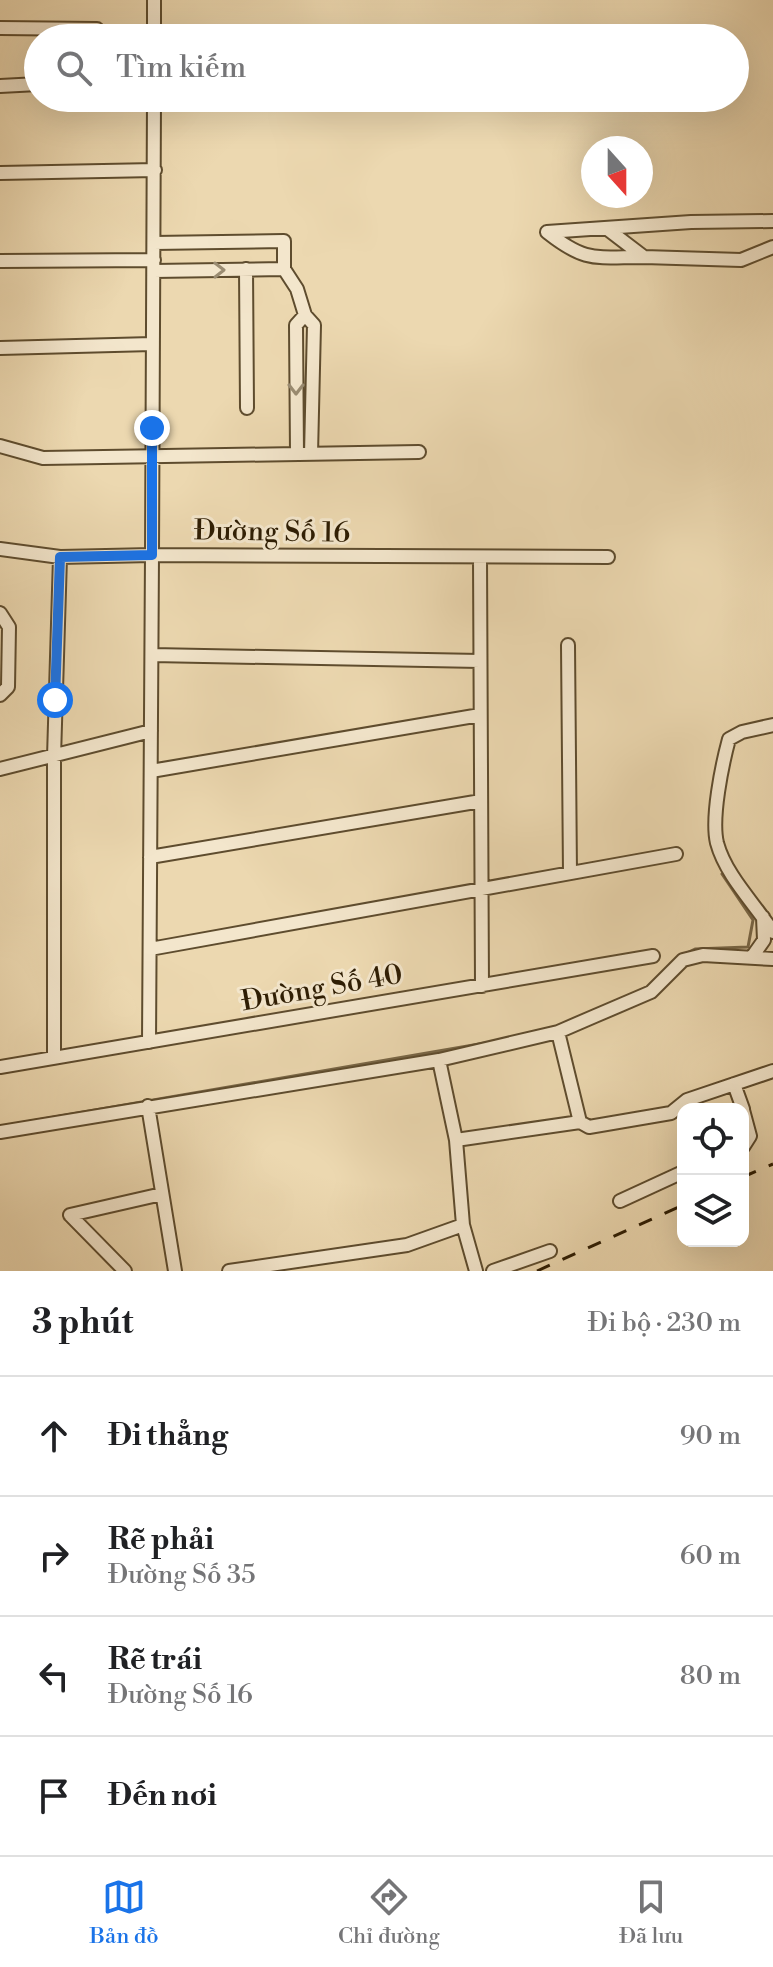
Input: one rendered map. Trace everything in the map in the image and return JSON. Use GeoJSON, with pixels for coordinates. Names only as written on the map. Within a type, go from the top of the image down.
{"type":"FeatureCollection","features":[{"type":"Feature","properties":{"kind":"street"},"geometry":{"type":"LineString","coordinates":[[154,0],[154,24]]}},
{"type":"Feature","properties":{"kind":"street"},"geometry":{"type":"LineString","coordinates":[[0,28],[24,28]]}},
{"type":"Feature","properties":{"kind":"street"},"geometry":{"type":"LineString","coordinates":[[0,86],[24,85]]}},
{"type":"Feature","properties":{"kind":"street","name":"Đường Số 16"},"geometry":{"type":"LineString","coordinates":[[154,112],[152,555],[608,557]]}},
{"type":"Feature","properties":{"kind":"street"},"geometry":{"type":"LineString","coordinates":[[0,173],[155,170]]}},
{"type":"Feature","properties":{"kind":"street"},"geometry":{"type":"LineString","coordinates":[[773,221],[547,232],[573,253],[589,257],[741,260],[773,247]]}},
{"type":"Feature","properties":{"kind":"street"},"geometry":{"type":"LineString","coordinates":[[606,228],[644,257]]}},
{"type":"Feature","properties":{"kind":"street"},"geometry":{"type":"LineString","coordinates":[[154,243],[284,241],[284,269],[297,289],[305,315],[314,325],[311,454]]}},
{"type":"Feature","properties":{"kind":"street"},"geometry":{"type":"LineString","coordinates":[[0,261],[284,269]]}},
{"type":"Feature","properties":{"kind":"street"},"geometry":{"type":"LineString","coordinates":[[246,269],[247,408]]}},
{"type":"Feature","properties":{"kind":"street"},"geometry":{"type":"LineString","coordinates":[[297,454],[296,325],[305,315]]}},
{"type":"Feature","properties":{"kind":"street"},"geometry":{"type":"LineString","coordinates":[[0,348],[152,344]]}},
{"type":"Feature","properties":{"kind":"street"},"geometry":{"type":"LineString","coordinates":[[0,446],[43,458],[419,452]]}},
{"type":"Feature","properties":{"kind":"street"},"geometry":{"type":"LineString","coordinates":[[0,549],[60,557],[152,555],[149,1042]]}},
{"type":"Feature","properties":{"kind":"street"},"geometry":{"type":"LineString","coordinates":[[54,1058],[54,757],[60,557]]}},
{"type":"Feature","properties":{"kind":"street"},"geometry":{"type":"LineString","coordinates":[[480,558],[482,986]]}},
{"type":"Feature","properties":{"kind":"street"},"geometry":{"type":"LineString","coordinates":[[0,613],[9,627],[8,687],[0,695]]}},
{"type":"Feature","properties":{"kind":"street"},"geometry":{"type":"LineString","coordinates":[[568,645],[570,873]]}},
{"type":"Feature","properties":{"kind":"street"},"geometry":{"type":"LineString","coordinates":[[152,655],[480,661]]}},
{"type":"Feature","properties":{"kind":"street"},"geometry":{"type":"LineString","coordinates":[[151,771],[480,715]]}},
{"type":"Feature","properties":{"kind":"street"},"geometry":{"type":"LineString","coordinates":[[773,725],[742,732],[729,739],[715,819],[717,842],[726,865],[773,932]]}},
{"type":"Feature","properties":{"kind":"street"},"geometry":{"type":"LineString","coordinates":[[0,769],[151,731]]}},
{"type":"Feature","properties":{"kind":"street"},"geometry":{"type":"LineString","coordinates":[[150,857],[481,801]]}},
{"type":"Feature","properties":{"kind":"street"},"geometry":{"type":"LineString","coordinates":[[150,949],[676,854]]}},
{"type":"Feature","properties":{"kind":"street"},"geometry":{"type":"LineString","coordinates":[[752,957],[764,940],[763,917]]}},
{"type":"Feature","properties":{"kind":"street"},"geometry":{"type":"LineString","coordinates":[[0,1132],[439,1060],[558,1032],[651,992],[683,960],[703,955],[773,959]]}},
{"type":"Feature","properties":{"kind":"street","name":"Đường Số 40"},"geometry":{"type":"LineString","coordinates":[[0,1067],[653,956]]}},
{"type":"Feature","properties":{"kind":"street"},"geometry":{"type":"LineString","coordinates":[[558,1032],[580,1122]]}},
{"type":"Feature","properties":{"kind":"street"},"geometry":{"type":"LineString","coordinates":[[439,1060],[456,1140],[463,1225],[476,1271]]}},
{"type":"Feature","properties":{"kind":"street"},"geometry":{"type":"LineString","coordinates":[[456,1140],[580,1122],[589,1127],[671,1113],[687,1100],[773,1071]]}},
{"type":"Feature","properties":{"kind":"street"},"geometry":{"type":"LineString","coordinates":[[734,1084],[741,1103]]}},
{"type":"Feature","properties":{"kind":"street"},"geometry":{"type":"LineString","coordinates":[[148,1106],[175,1271]]}},
{"type":"Feature","properties":{"kind":"street"},"geometry":{"type":"LineString","coordinates":[[620,1201],[677,1175]]}},
{"type":"Feature","properties":{"kind":"street"},"geometry":{"type":"LineString","coordinates":[[125,1271],[70,1215],[162,1194]]}},
{"type":"Feature","properties":{"kind":"street"},"geometry":{"type":"LineString","coordinates":[[229,1271],[407,1245],[463,1225]]}},
{"type":"Feature","properties":{"kind":"street"},"geometry":{"type":"LineString","coordinates":[[493,1271],[550,1251]]}},
{"type":"Feature","properties":{"kind":"waterway"},"geometry":{"type":"LineString","coordinates":[[677,958],[695,949],[748,947],[753,920],[722,874]]}},
{"type":"Feature","properties":{"kind":"waterway"},"geometry":{"type":"LineString","coordinates":[[8,1125],[485,1043]]}},
{"type":"Feature","properties":{"kind":"railway"},"geometry":{"type":"LineString","coordinates":[[748,1175],[773,1164]]}},
{"type":"Feature","properties":{"kind":"railway"},"geometry":{"type":"LineString","coordinates":[[537,1271],[677,1208]]}},
{"type":"Feature","properties":{"kind":"route"},"geometry":{"type":"LineString","coordinates":[[55,700],[60,557],[152,555],[152,428]]}}]}
